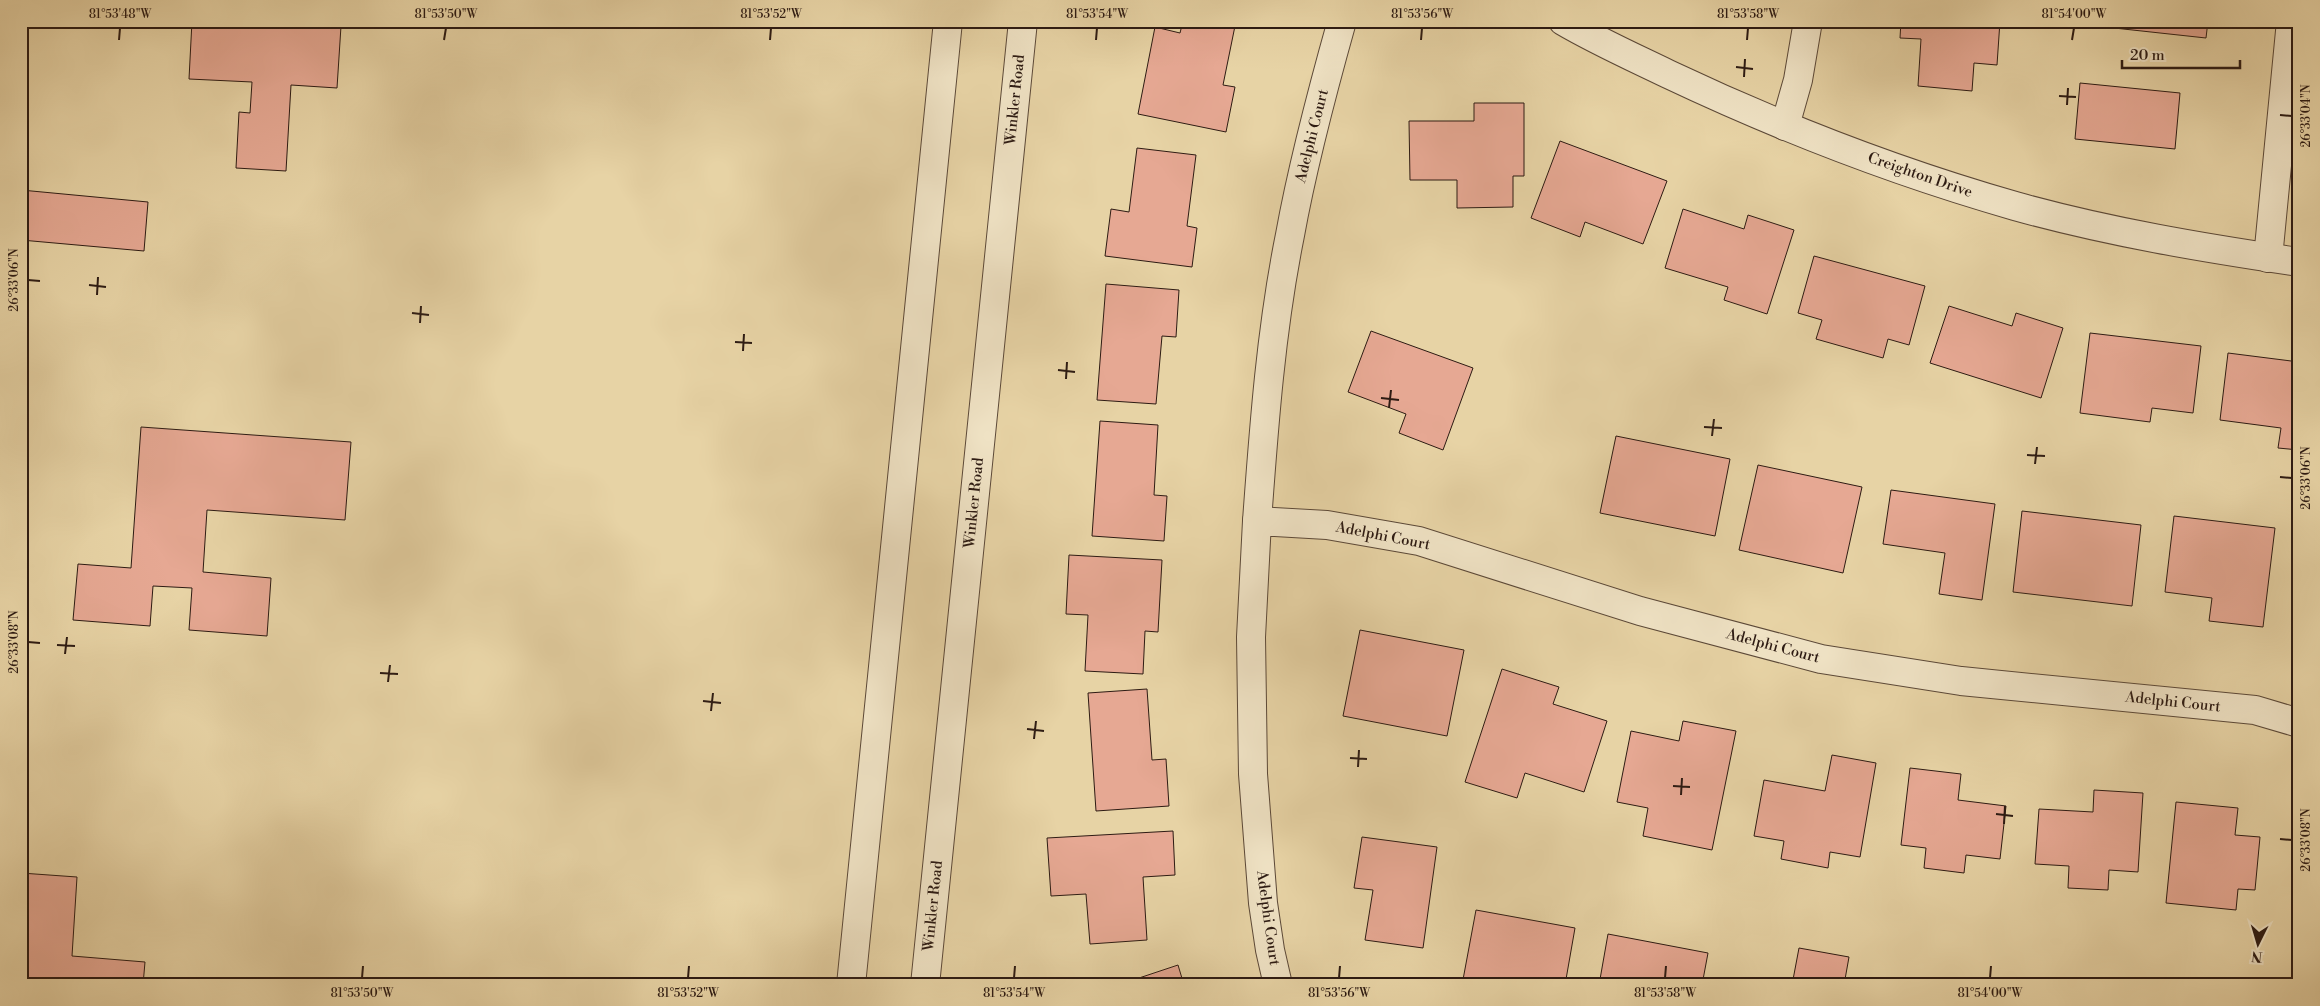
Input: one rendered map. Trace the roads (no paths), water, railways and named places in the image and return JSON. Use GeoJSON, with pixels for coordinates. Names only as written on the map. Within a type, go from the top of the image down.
{"type":"FeatureCollection","features":[{"type":"Feature","properties":{"kind":"street"},"geometry":{"type":"LineString","coordinates":[[851,985],[948,21]]}},
{"type":"Feature","properties":{"kind":"street","name":"Winkler Road"},"geometry":{"type":"LineString","coordinates":[[925,985],[1022,21]]}},
{"type":"Feature","properties":{"kind":"street","name":"Adelphi Court"},"geometry":{"type":"LineString","coordinates":[[1278,985],[1270,950],[1263,903],[1253,774],[1251,637],[1257,521],[1268,378],[1289,236],[1310,137],[1342,21]]}},
{"type":"Feature","properties":{"kind":"street","name":"Creighton Drive"},"geometry":{"type":"LineString","coordinates":[[1563,21],[1724,101],[1916,176],[2016,206],[2175,243],[2299,262]]}},
{"type":"Feature","properties":{"kind":"street"},"geometry":{"type":"LineString","coordinates":[[1785,126],[1798,80],[1808,21]]}},
{"type":"Feature","properties":{"kind":"street"},"geometry":{"type":"LineString","coordinates":[[2268,258],[2291,21]]}},
{"type":"Feature","properties":{"kind":"street","name":"Adelphi Court"},"geometry":{"type":"LineString","coordinates":[[1257,521],[1327,525],[1418,541],[1640,611],[1821,658],[1961,681],[2255,710],[2299,723]]}}]}
